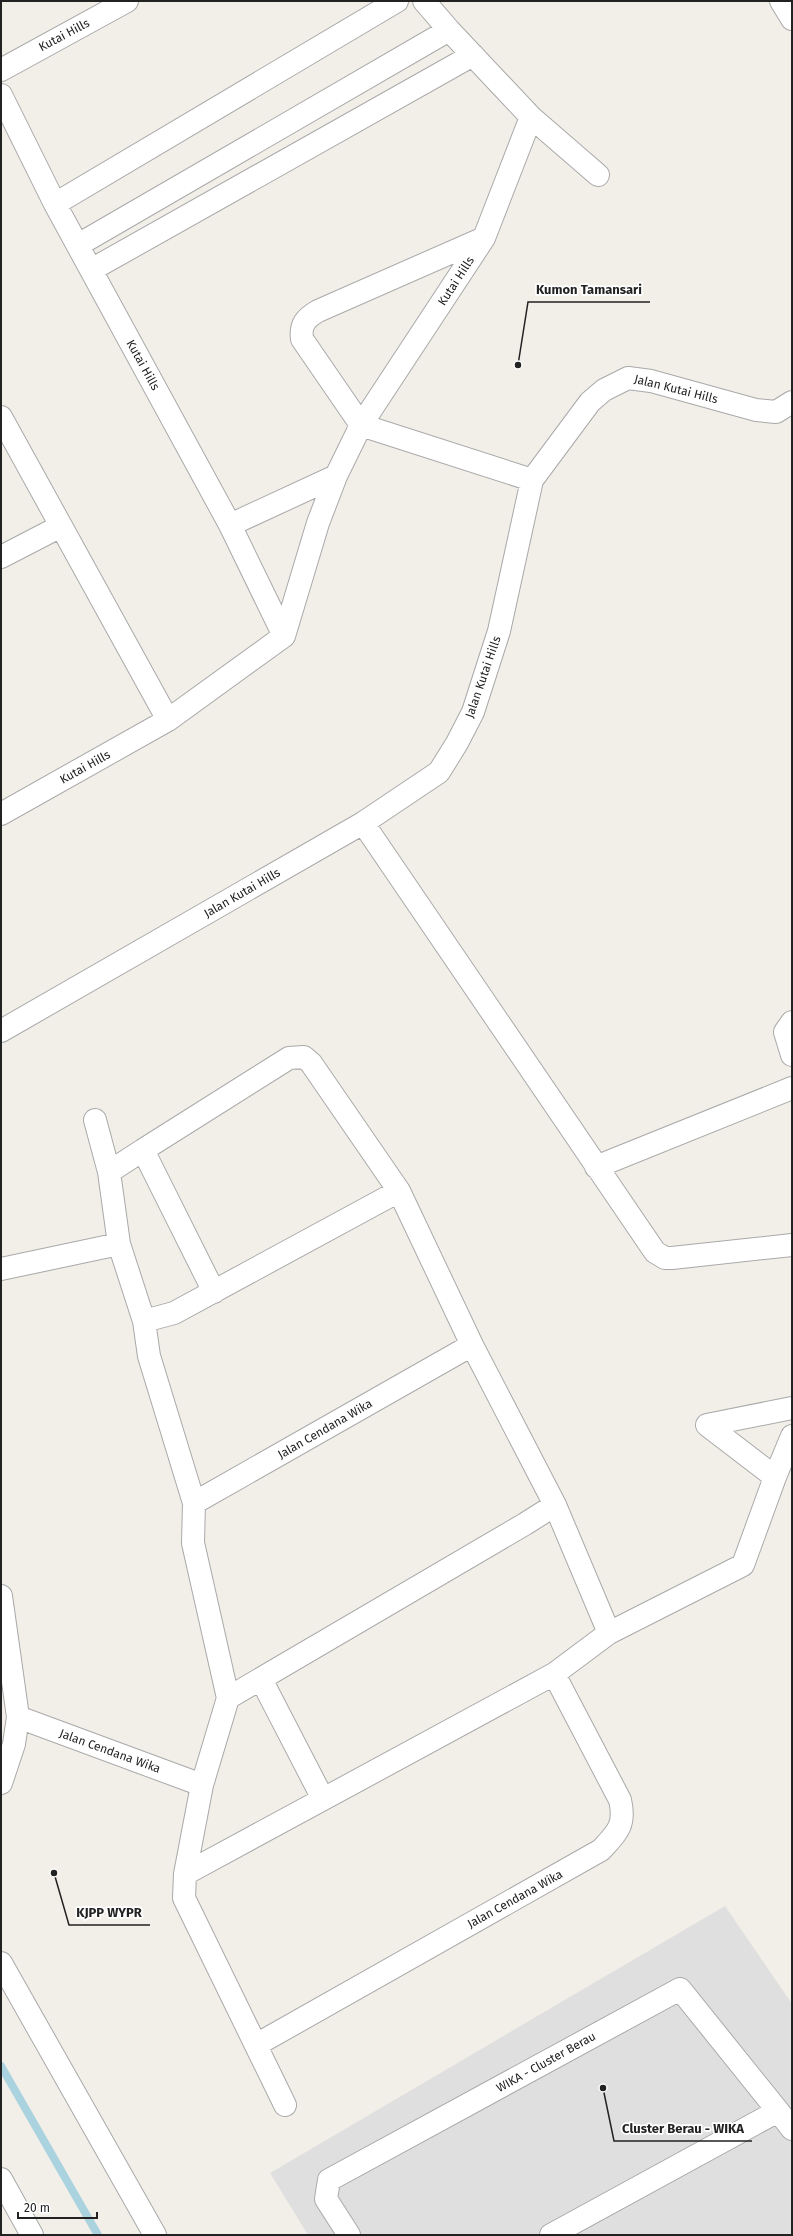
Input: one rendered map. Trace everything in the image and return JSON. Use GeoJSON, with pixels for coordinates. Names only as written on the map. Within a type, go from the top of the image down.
{"type":"FeatureCollection","features":[{"type":"Feature","properties":{"kind":"street","name":"Kutai Hills"},"geometry":{"type":"LineString","coordinates":[[1,70],[127,1]]}},
{"type":"Feature","properties":{"kind":"street"},"geometry":{"type":"LineString","coordinates":[[55,204],[397,1]]}},
{"type":"Feature","properties":{"kind":"street"},"geometry":{"type":"LineString","coordinates":[[424,1],[472,55],[531,117],[598,175]]}},
{"type":"Feature","properties":{"kind":"street"},"geometry":{"type":"LineString","coordinates":[[781,1],[792,19]]}},
{"type":"Feature","properties":{"kind":"street"},"geometry":{"type":"LineString","coordinates":[[78,245],[449,30]]}},
{"type":"Feature","properties":{"kind":"street"},"geometry":{"type":"LineString","coordinates":[[91,270],[472,55]]}},
{"type":"Feature","properties":{"kind":"street","name":"Kutai Hills"},"geometry":{"type":"LineString","coordinates":[[1,95],[55,204],[230,525],[284,636]]}},
{"type":"Feature","properties":{"kind":"street","name":"Kutai Hills"},"geometry":{"type":"LineString","coordinates":[[1,814],[168,720],[284,636],[318,522],[336,476],[361,425],[484,238],[531,117]]}},
{"type":"Feature","properties":{"kind":"street"},"geometry":{"type":"LineString","coordinates":[[484,238],[318,311],[309,316],[303,323],[301,331],[302,339],[361,425],[532,480]]}},
{"type":"Feature","properties":{"kind":"street","name":"Jalan Kutai Hills"},"geometry":{"type":"LineString","coordinates":[[1,1031],[363,824],[439,772],[457,743],[473,712],[499,631],[532,480],[590,402],[604,390],[628,378],[651,381],[756,410],[776,412],[792,402]]}},
{"type":"Feature","properties":{"kind":"street"},"geometry":{"type":"LineString","coordinates":[[1,417],[168,720]]}},
{"type":"Feature","properties":{"kind":"street"},"geometry":{"type":"LineString","coordinates":[[230,525],[336,476]]}},
{"type":"Feature","properties":{"kind":"street"},"geometry":{"type":"LineString","coordinates":[[1,557],[61,526]]}},
{"type":"Feature","properties":{"kind":"street"},"geometry":{"type":"LineString","coordinates":[[363,824],[655,1252],[666,1258],[792,1245]]}},
{"type":"Feature","properties":{"kind":"street"},"geometry":{"type":"LineString","coordinates":[[792,1022],[785,1032],[792,1055]]}},
{"type":"Feature","properties":{"kind":"street"},"geometry":{"type":"LineString","coordinates":[[109,1172],[289,1058],[304,1057],[311,1063],[398,1191],[472,1345],[555,1505],[609,1633]]}},
{"type":"Feature","properties":{"kind":"street"},"geometry":{"type":"LineString","coordinates":[[596,1167],[792,1088]]}},
{"type":"Feature","properties":{"kind":"street"},"geometry":{"type":"LineString","coordinates":[[95,1120],[109,1172],[119,1244],[144,1321],[149,1356],[194,1503],[193,1543],[228,1698],[202,1785],[185,1874],[184,1898],[285,2105]]}},
{"type":"Feature","properties":{"kind":"street"},"geometry":{"type":"LineString","coordinates":[[143,1150],[214,1292]]}},
{"type":"Feature","properties":{"kind":"street"},"geometry":{"type":"LineString","coordinates":[[144,1321],[174,1313],[398,1191]]}},
{"type":"Feature","properties":{"kind":"street"},"geometry":{"type":"LineString","coordinates":[[1,1269],[119,1244]]}},
{"type":"Feature","properties":{"kind":"street","name":"Jalan Cendana Wika"},"geometry":{"type":"LineString","coordinates":[[194,1503],[472,1345]]}},
{"type":"Feature","properties":{"kind":"street"},"geometry":{"type":"LineString","coordinates":[[775,1477],[707,1425],[792,1408]]}},
{"type":"Feature","properties":{"kind":"street"},"geometry":{"type":"LineString","coordinates":[[185,1874],[554,1674],[609,1633],[743,1565],[775,1477],[792,1436]]}},
{"type":"Feature","properties":{"kind":"street"},"geometry":{"type":"LineString","coordinates":[[228,1698],[555,1505]]}},
{"type":"Feature","properties":{"kind":"street"},"geometry":{"type":"LineString","coordinates":[[1,1596],[18,1717],[14,1744],[1,1783]]}},
{"type":"Feature","properties":{"kind":"street","name":"Jalan Cendana Wika"},"geometry":{"type":"LineString","coordinates":[[256,2045],[601,1850],[617,1833],[623,1815],[620,1800],[554,1674]]}},
{"type":"Feature","properties":{"kind":"street"},"geometry":{"type":"LineString","coordinates":[[261,1679],[323,1799]]}},
{"type":"Feature","properties":{"kind":"street","name":"Jalan Cendana Wika"},"geometry":{"type":"LineString","coordinates":[[18,1717],[202,1785]]}},
{"type":"Feature","properties":{"kind":"street"},"geometry":{"type":"LineString","coordinates":[[1,1963],[155,2235]]}},
{"type":"Feature","properties":{"kind":"street","name":"WIKA - Cluster Berau"},"geometry":{"type":"LineString","coordinates":[[349,2235],[326,2199],[329,2180],[680,1989],[792,2129]]}},
{"type":"Feature","properties":{"kind":"street"},"geometry":{"type":"LineString","coordinates":[[551,2235],[778,2111]]}},
{"type":"Feature","properties":{"kind":"street"},"geometry":{"type":"LineString","coordinates":[[1,2180],[7,2207],[32,2235]]}},
{"type":"Feature","properties":{"kind":"shaded area"},"geometry":{"type":"Polygon","coordinates":[[[725,1906],[792,2004],[792,2235],[308,2235],[270,2173],[725,1906]]]}},
{"type":"Feature","properties":{"kind":"waterway"},"geometry":{"type":"LineString","coordinates":[[1,2066],[98,2235]]}},
{"type":"Feature","properties":{"kind":"place","name":"Kumon Tamansari"},"geometry":{"type":"Point","coordinates":[518,365]}},
{"type":"Feature","properties":{"kind":"place","name":"KJPP WYPR"},"geometry":{"type":"Point","coordinates":[54,1873]}},
{"type":"Feature","properties":{"kind":"place","name":"Cluster Berau - WIKA"},"geometry":{"type":"Point","coordinates":[603,2088]}}]}
